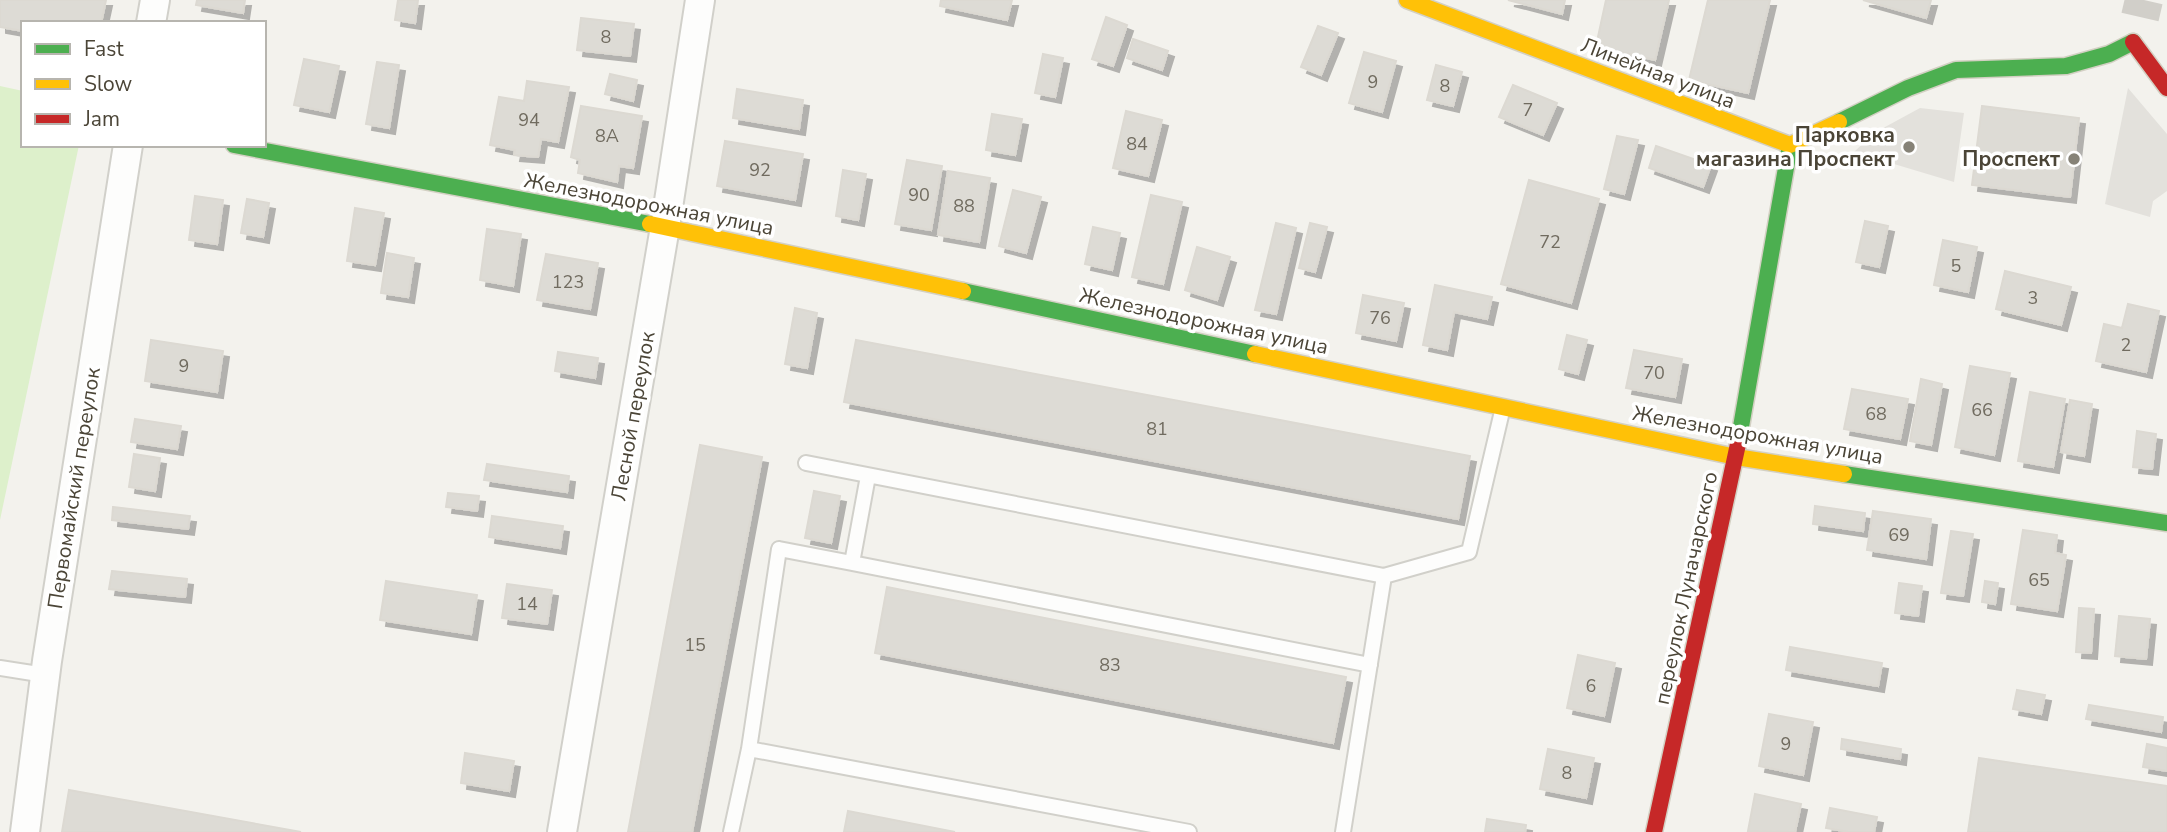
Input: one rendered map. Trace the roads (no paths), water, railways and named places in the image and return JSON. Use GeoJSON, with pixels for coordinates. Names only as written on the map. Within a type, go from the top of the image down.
{"type":"FeatureCollection","features":[{"type":"Feature","properties":{"kind":"street"},"geometry":{"type":"LineString","coordinates":[[150,21],[155,0]]}},
{"type":"Feature","properties":{"kind":"street","name":"Лесной переулок"},"geometry":{"type":"LineString","coordinates":[[562,832],[665,227],[700,0]]}},
{"type":"Feature","properties":{"kind":"street","name":"Линейная улица"},"geometry":{"type":"LineString","coordinates":[[1407,0],[1790,145]]}},
{"type":"Feature","properties":{"kind":"street"},"geometry":{"type":"LineString","coordinates":[[1790,145],[1908,88],[1956,70],[2066,66],[2109,54],[2135,36],[2167,88]]}},
{"type":"Feature","properties":{"kind":"street","name":"переулок Луначарского"},"geometry":{"type":"LineString","coordinates":[[1654,832],[1736,457],[1790,145]]}},
{"type":"Feature","properties":{"kind":"street","name":"Первомайский переулок"},"geometry":{"type":"LineString","coordinates":[[25,832],[46,675],[128,147]]}},
{"type":"Feature","properties":{"kind":"street","name":"Железнодорожная улица"},"geometry":{"type":"LineString","coordinates":[[245,147],[665,227],[1736,457],[2167,523]]}},
{"type":"Feature","properties":{"kind":"lane"},"geometry":{"type":"LineString","coordinates":[[806,463],[1384,576],[1469,552],[1503,407]]}},
{"type":"Feature","properties":{"kind":"lane"},"geometry":{"type":"LineString","coordinates":[[852,563],[869,476]]}},
{"type":"Feature","properties":{"kind":"lane"},"geometry":{"type":"LineString","coordinates":[[731,832],[748,749],[779,549],[1370,665]]}},
{"type":"Feature","properties":{"kind":"lane"},"geometry":{"type":"LineString","coordinates":[[1343,832],[1384,576]]}},
{"type":"Feature","properties":{"kind":"lane"},"geometry":{"type":"LineString","coordinates":[[0,668],[46,675]]}},
{"type":"Feature","properties":{"kind":"lane"},"geometry":{"type":"LineString","coordinates":[[748,749],[1189,832]]}},
{"type":"Feature","properties":{"kind":"tunnel"},"geometry":{"type":"LineString","coordinates":[[2140,17],[2144,0]]}},
{"type":"Feature","properties":{"kind":"place","name":"Парковка магазина Проспект"},"geometry":{"type":"Point","coordinates":[1909,147]}},
{"type":"Feature","properties":{"kind":"place","name":"Проспект"},"geometry":{"type":"Point","coordinates":[2074,159]}}]}
